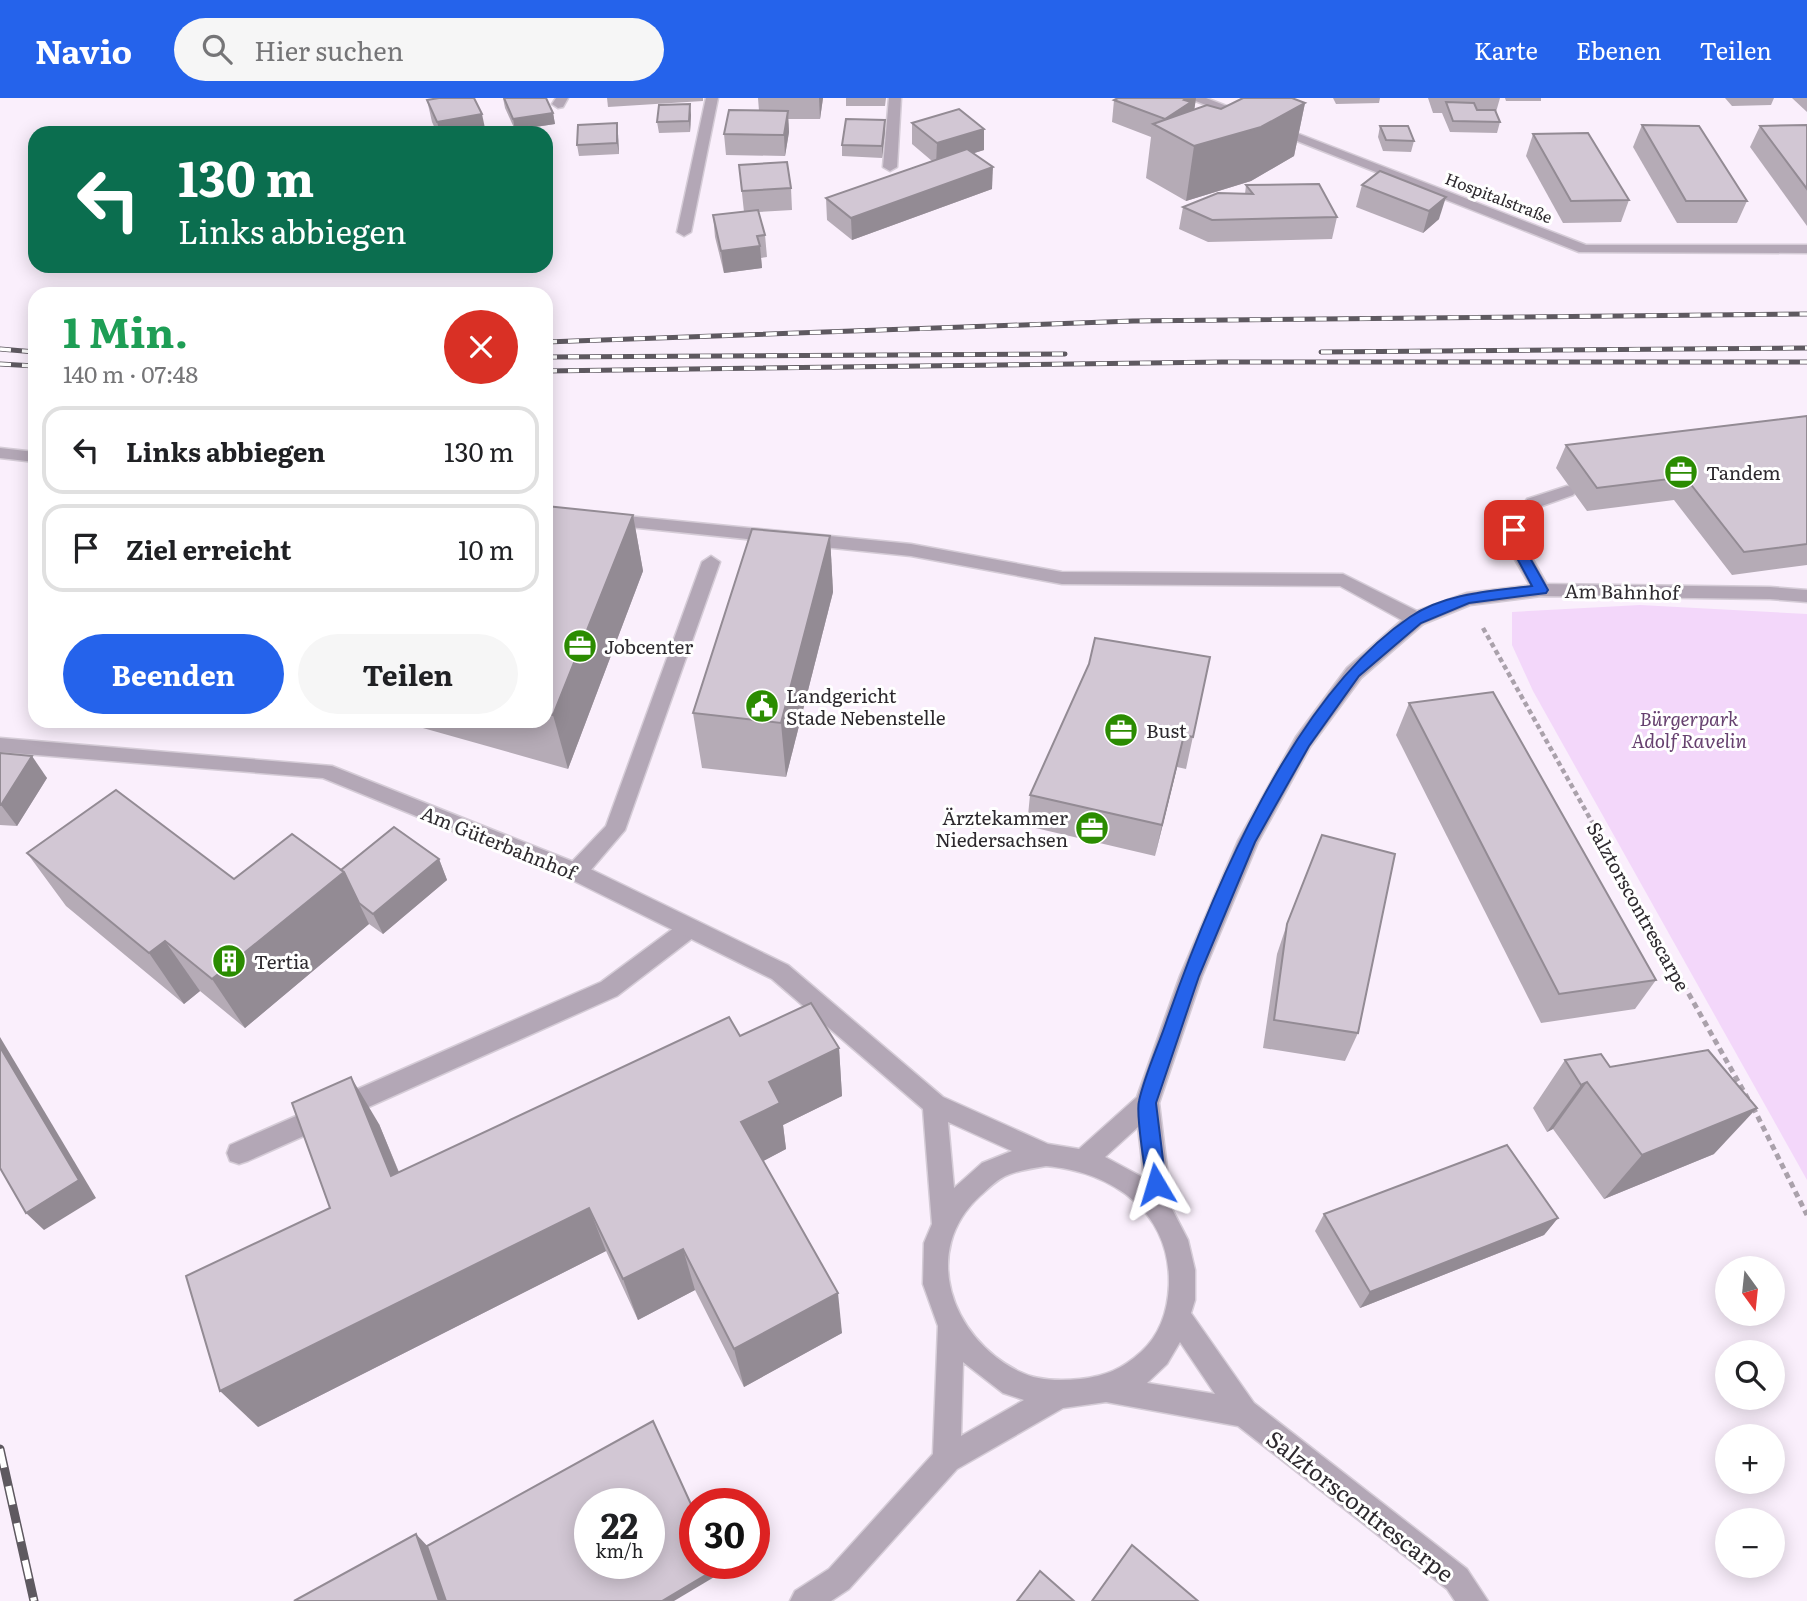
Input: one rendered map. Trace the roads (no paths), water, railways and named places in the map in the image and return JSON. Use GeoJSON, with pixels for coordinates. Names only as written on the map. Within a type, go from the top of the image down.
{"type":"FeatureCollection","features":[{"type":"Feature","properties":{"kind":"street"},"geometry":{"type":"LineString","coordinates":[[684,232],[712,98]]}},
{"type":"Feature","properties":{"kind":"street"},"geometry":{"type":"LineString","coordinates":[[890,167],[895,98]]}},
{"type":"Feature","properties":{"kind":"street","name":"Hospitalstraße"},"geometry":{"type":"LineString","coordinates":[[1194,98],[1584,249],[1807,249]]}},
{"type":"Feature","properties":{"kind":"street"},"geometry":{"type":"LineString","coordinates":[[0,453],[28,456]]}},
{"type":"Feature","properties":{"kind":"street"},"geometry":{"type":"LineString","coordinates":[[1541,590],[1523,558],[1514,530],[1533,503],[1567,491]]}},
{"type":"Feature","properties":{"kind":"street"},"geometry":{"type":"LineString","coordinates":[[583,518],[911,550],[1062,578],[1343,580],[1416,620]]}},
{"type":"Feature","properties":{"kind":"street"},"geometry":{"type":"LineString","coordinates":[[576,872],[615,830],[711,562]]}},
{"type":"Feature","properties":{"kind":"street","name":"Am Bahnhof"},"geometry":{"type":"LineString","coordinates":[[1160,1210],[1147,1103],[1191,976],[1248,841],[1304,742],[1354,673],[1416,620],[1466,599],[1541,590],[1770,593],[1807,596]]}},
{"type":"Feature","properties":{"kind":"street","name":"Am Güterbahnhof"},"geometry":{"type":"LineString","coordinates":[[0,745],[325,771],[576,872],[780,972],[935,1104],[1046,1155]]}},
{"type":"Feature","properties":{"kind":"street"},"geometry":{"type":"LineString","coordinates":[[239,1153],[609,989],[690,928]]}},
{"type":"Feature","properties":{"kind":"street","name":"Am Bahnhof"},"geometry":{"type":"LineString","coordinates":[[1084,1160],[1147,1103]]}},
{"type":"Feature","properties":{"kind":"street"},"geometry":{"type":"LineString","coordinates":[[935,1104],[944,1223]]}},
{"type":"Feature","properties":{"kind":"street"},"geometry":{"type":"LineString","coordinates":[[1046,1155],[1084,1160],[1119,1174],[1141,1189],[1160,1210],[1178,1244],[1184,1283],[1179,1318],[1163,1351],[1137,1374],[1106,1389],[1074,1395],[1040,1393],[1004,1381],[974,1358],[950,1329],[938,1298],[934,1268],[937,1238],[949,1211],[967,1189],[991,1170],[1017,1160],[1046,1155]]}},
{"type":"Feature","properties":{"kind":"street","name":"Salztorscontrescarpe"},"geometry":{"type":"LineString","coordinates":[[1179,1318],[1244,1413],[1457,1579],[1473,1601]]}},
{"type":"Feature","properties":{"kind":"street"},"geometry":{"type":"LineString","coordinates":[[947,1459],[950,1329]]}},
{"type":"Feature","properties":{"kind":"street","name":"Salztorscontrescarpe"},"geometry":{"type":"LineString","coordinates":[[1106,1389],[1244,1413]]}},
{"type":"Feature","properties":{"kind":"street"},"geometry":{"type":"LineString","coordinates":[[805,1601],[839,1578],[947,1459],[1060,1394]]}},
{"type":"Feature","properties":{"kind":"railway"},"geometry":{"type":"LineString","coordinates":[[553,342],[1133,321],[1807,314]]}},
{"type":"Feature","properties":{"kind":"railway"},"geometry":{"type":"LineString","coordinates":[[1321,352],[1807,348]]}},
{"type":"Feature","properties":{"kind":"railway"},"geometry":{"type":"LineString","coordinates":[[0,349],[28,351]]}},
{"type":"Feature","properties":{"kind":"railway"},"geometry":{"type":"LineString","coordinates":[[553,357],[1065,354]]}},
{"type":"Feature","properties":{"kind":"railway"},"geometry":{"type":"LineString","coordinates":[[553,371],[1222,362],[1807,362]]}},
{"type":"Feature","properties":{"kind":"railway"},"geometry":{"type":"LineString","coordinates":[[0,364],[28,366]]}},
{"type":"Feature","properties":{"kind":"railway"},"geometry":{"type":"LineString","coordinates":[[0,1449],[34,1601]]}},
{"type":"Feature","properties":{"kind":"place","name":"Tandem"},"geometry":{"type":"Point","coordinates":[1681,472]}},
{"type":"Feature","properties":{"kind":"place","name":"Jobcenter"},"geometry":{"type":"Point","coordinates":[580,646]}},
{"type":"Feature","properties":{"kind":"place","name":"Landgericht Stade Nebenstelle"},"geometry":{"type":"Point","coordinates":[762,706]}},
{"type":"Feature","properties":{"kind":"place","name":"Bust"},"geometry":{"type":"Point","coordinates":[1121,730]}},
{"type":"Feature","properties":{"kind":"place","name":"Ärztekammer Niedersachsen"},"geometry":{"type":"Point","coordinates":[1092,828]}},
{"type":"Feature","properties":{"kind":"place","name":"Tertia"},"geometry":{"type":"Point","coordinates":[229,961]}},
{"type":"Feature","properties":{"kind":"park label","name":"Bürgerpark Adolf Ravelin"},"geometry":{"type":"Point","coordinates":[1689,729]}}]}
